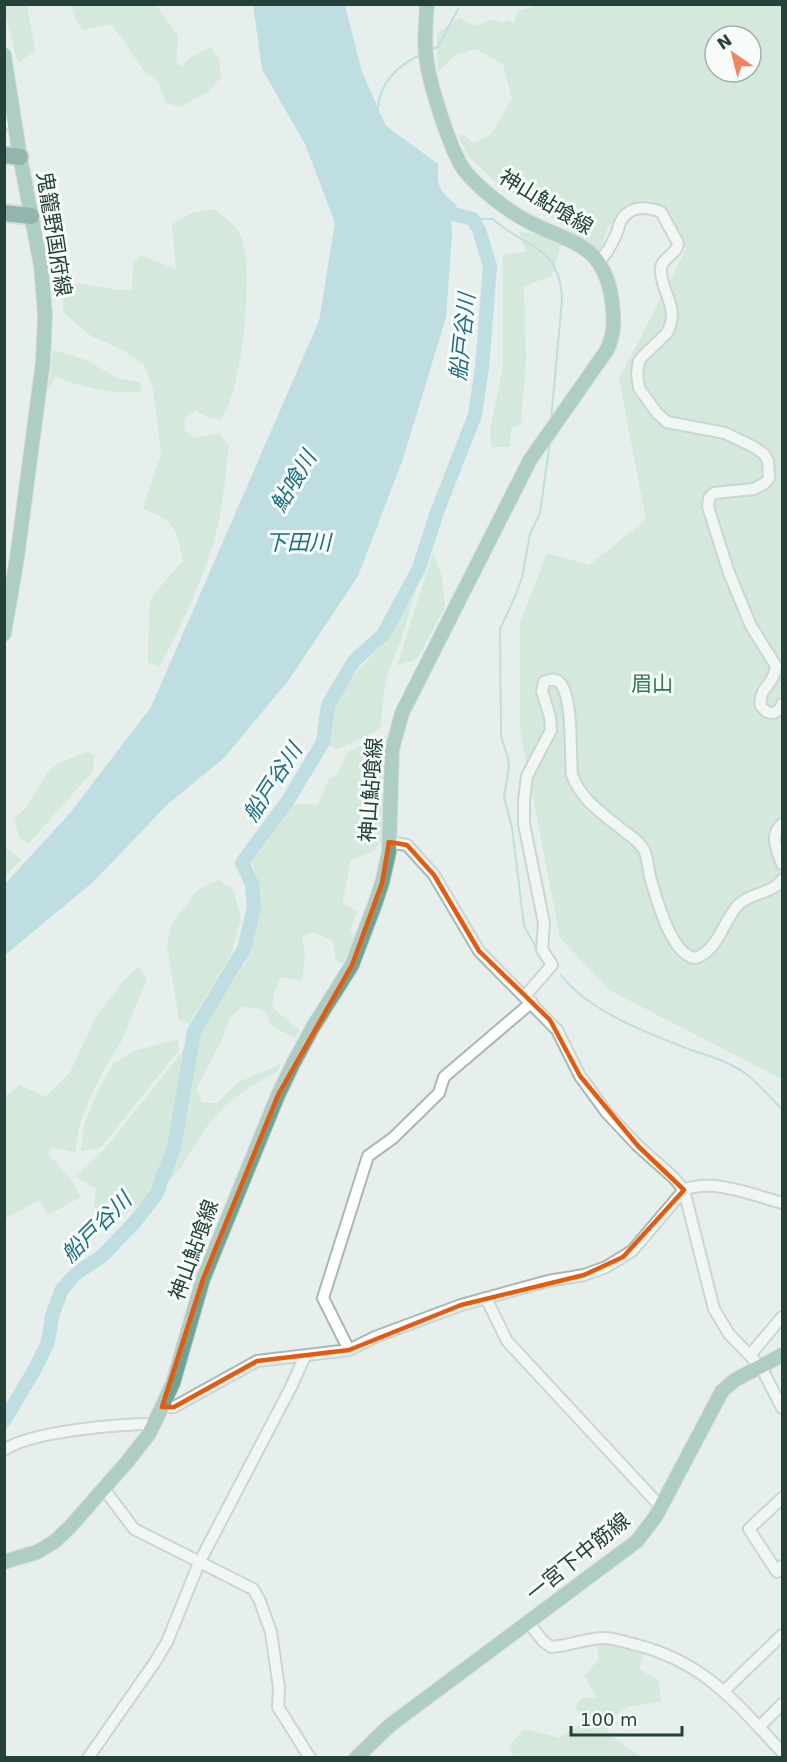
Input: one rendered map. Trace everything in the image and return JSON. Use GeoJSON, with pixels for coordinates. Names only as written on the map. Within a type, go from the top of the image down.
{"type":"FeatureCollection","features":[{"type":"Feature","properties":{"kind":"highway"},"geometry":{"type":"LineString","coordinates":[[4,213],[31,216]]}},
{"type":"Feature","properties":{"kind":"main road","name":"神山鮎喰線"},"geometry":{"type":"LineString","coordinates":[[4,1562],[37,1552],[54,1542],[104,1489],[142,1444],[154,1424],[173,1383],[207,1269],[278,1095],[313,1027],[352,965],[382,883],[389,842],[392,750],[397,724],[518,482],[547,433],[612,339],[614,318],[610,289],[599,262],[582,246],[529,221],[475,182],[455,153],[427,65],[425,39],[427,4]]}},
{"type":"Feature","properties":{"kind":"main road","name":"鬼籠野国府線"},"geometry":{"type":"LineString","coordinates":[[4,55],[16,131],[12,156],[31,216],[41,266],[45,315],[43,361],[17,558],[4,634]]}},
{"type":"Feature","properties":{"kind":"main road","name":"一宮下中筋線"},"geometry":{"type":"LineString","coordinates":[[356,1758],[389,1726],[637,1542],[661,1506],[722,1391],[735,1380],[783,1355]]}},
{"type":"Feature","properties":{"kind":"street"},"geometry":{"type":"LineString","coordinates":[[4,116],[16,131]]}},
{"type":"Feature","properties":{"kind":"street"},"geometry":{"type":"LineString","coordinates":[[599,262],[615,237],[624,217],[639,208],[651,208],[661,212],[678,243],[679,246],[663,263],[661,270],[672,309],[670,327],[667,333],[639,361],[637,382],[653,408],[667,422],[725,433],[754,447],[764,454],[768,461],[769,477],[765,483],[754,489],[714,493],[709,498],[708,507],[729,573],[751,626],[776,666],[775,677],[760,695],[761,706],[767,713],[772,713],[780,709],[783,704]]}},
{"type":"Feature","properties":{"kind":"street"},"geometry":{"type":"LineString","coordinates":[[349,1350],[323,1298],[368,1156],[393,1138],[439,1093],[444,1077],[528,999],[552,965],[542,949],[544,923],[524,824],[527,776],[550,730],[550,717],[542,691],[544,682],[554,680],[561,685],[567,702],[572,774],[576,785],[594,807],[643,848],[669,933],[684,954],[695,958],[710,951],[737,907],[752,895],[775,888],[783,880]]}},
{"type":"Feature","properties":{"kind":"street"},"geometry":{"type":"LineString","coordinates":[[783,824],[774,837],[783,864]]}},
{"type":"Feature","properties":{"kind":"street"},"geometry":{"type":"LineString","coordinates":[[389,842],[406,845],[434,875],[479,951],[557,1030],[579,1076],[607,1113],[684,1190],[714,1309],[729,1334],[761,1367],[783,1408]]}},
{"type":"Feature","properties":{"kind":"street"},"geometry":{"type":"LineString","coordinates":[[162,1407],[174,1407],[257,1361],[349,1350],[375,1337],[486,1298],[548,1281],[584,1275],[615,1262],[632,1251],[684,1190],[693,1186],[711,1184],[783,1203]]}},
{"type":"Feature","properties":{"kind":"street"},"geometry":{"type":"LineString","coordinates":[[486,1298],[507,1341],[661,1506]]}},
{"type":"Feature","properties":{"kind":"street"},"geometry":{"type":"LineString","coordinates":[[750,1355],[783,1317]]}},
{"type":"Feature","properties":{"kind":"street"},"geometry":{"type":"LineString","coordinates":[[88,1758],[167,1642],[199,1563],[305,1356]]}},
{"type":"Feature","properties":{"kind":"street"},"geometry":{"type":"LineString","coordinates":[[4,1450],[15,1443],[49,1435],[126,1424],[154,1424]]}},
{"type":"Feature","properties":{"kind":"street"},"geometry":{"type":"LineString","coordinates":[[104,1489],[134,1529],[253,1589],[271,1632],[279,1688],[278,1707],[310,1758]]}},
{"type":"Feature","properties":{"kind":"street"},"geometry":{"type":"LineString","coordinates":[[783,1498],[749,1529],[777,1572],[783,1566]]}},
{"type":"Feature","properties":{"kind":"street"},"geometry":{"type":"LineString","coordinates":[[529,1623],[543,1641],[551,1647],[607,1638],[649,1648],[684,1662],[725,1690],[783,1752]]}},
{"type":"Feature","properties":{"kind":"street"},"geometry":{"type":"LineString","coordinates":[[725,1690],[783,1635]]}},
{"type":"Feature","properties":{"kind":"street"},"geometry":{"type":"LineString","coordinates":[[759,1727],[783,1704]]}},
{"type":"Feature","properties":{"kind":"highlighted area"},"geometry":{"type":"Polygon","coordinates":[[[389,842],[407,845],[434,875],[479,951],[550,1020],[580,1076],[638,1146],[684,1190],[623,1257],[584,1275],[461,1305],[349,1350],[257,1361],[174,1407],[162,1407],[203,1279],[278,1095],[352,965],[382,883],[389,842]]]}},
{"type":"Feature","properties":{"kind":"green space"},"geometry":{"type":"Polygon","coordinates":[[[4,5],[27,5],[35,51],[18,63],[5,14],[4,5]]]}},
{"type":"Feature","properties":{"kind":"green space"},"geometry":{"type":"Polygon","coordinates":[[[72,5],[156,5],[178,36],[176,62],[182,67],[188,59],[210,47],[219,59],[221,77],[208,92],[180,107],[166,103],[158,81],[143,70],[112,24],[83,30],[77,22],[72,5]]]}},
{"type":"Feature","properties":{"kind":"green space","name":"眉山"},"geometry":{"type":"Polygon","coordinates":[[[538,5],[782,5],[782,1079],[609,990],[560,938],[520,729],[520,623],[547,553],[589,565],[646,520],[619,379],[686,249],[663,207],[649,200],[629,204],[608,227],[599,254],[565,227],[498,184],[468,156],[459,138],[462,134],[474,143],[491,134],[512,99],[503,64],[476,49],[455,55],[438,72],[437,34],[459,18],[475,26],[493,19],[502,23],[507,20],[514,23],[518,11],[538,5]]]}},
{"type":"Feature","properties":{"kind":"green space"},"geometry":{"type":"Polygon","coordinates":[[[214,209],[234,226],[242,239],[247,277],[244,332],[234,386],[228,406],[220,420],[207,417],[195,410],[185,418],[184,430],[193,438],[219,433],[229,447],[222,506],[213,544],[193,598],[159,667],[148,662],[149,608],[152,596],[183,561],[179,541],[173,527],[162,517],[143,509],[161,453],[153,389],[144,365],[121,349],[91,336],[64,313],[62,300],[75,283],[118,290],[132,289],[133,262],[140,255],[176,269],[172,224],[192,213],[214,209]]]}},
{"type":"Feature","properties":{"kind":"green space"},"geometry":{"type":"Polygon","coordinates":[[[519,232],[539,234],[561,244],[552,276],[524,286],[526,360],[521,423],[511,429],[510,447],[492,447],[490,430],[503,367],[503,254],[526,252],[519,232]]]}},
{"type":"Feature","properties":{"kind":"green space"},"geometry":{"type":"Polygon","coordinates":[[[53,350],[87,360],[116,378],[140,382],[142,392],[98,389],[56,377],[48,390],[53,350]]]}},
{"type":"Feature","properties":{"kind":"green space"},"geometry":{"type":"Polygon","coordinates":[[[433,552],[442,577],[445,607],[417,659],[397,666],[433,552]]]}},
{"type":"Feature","properties":{"kind":"green space"},"geometry":{"type":"Polygon","coordinates":[[[418,582],[402,637],[386,677],[380,729],[339,749],[326,745],[334,706],[359,669],[384,644],[418,582]]]}},
{"type":"Feature","properties":{"kind":"green space"},"geometry":{"type":"Polygon","coordinates":[[[386,736],[382,839],[373,851],[351,860],[342,903],[357,911],[350,931],[355,936],[343,963],[336,961],[333,941],[313,932],[302,937],[305,952],[302,981],[281,977],[274,993],[272,1007],[300,1031],[294,1038],[271,1025],[267,1014],[258,1008],[242,1007],[230,1018],[223,1037],[196,1089],[203,1103],[217,1103],[239,1082],[281,1064],[277,1072],[248,1088],[231,1101],[208,1125],[176,1173],[148,1199],[122,1215],[94,1207],[96,1189],[75,1176],[102,1152],[144,1100],[204,1024],[246,962],[260,914],[259,885],[252,862],[293,806],[318,805],[329,779],[338,774],[347,753],[363,744],[386,736]]]}},
{"type":"Feature","properties":{"kind":"green space"},"geometry":{"type":"Polygon","coordinates":[[[88,752],[95,755],[92,772],[28,844],[19,837],[14,820],[27,806],[47,773],[58,763],[88,752]]]}},
{"type":"Feature","properties":{"kind":"green space"},"geometry":{"type":"Polygon","coordinates":[[[5,847],[21,859],[5,877],[5,847]]]}},
{"type":"Feature","properties":{"kind":"green space"},"geometry":{"type":"Polygon","coordinates":[[[219,880],[233,889],[241,919],[231,955],[189,1023],[179,1020],[167,944],[172,923],[199,889],[219,880]]]}},
{"type":"Feature","properties":{"kind":"green space"},"geometry":{"type":"Polygon","coordinates":[[[138,967],[147,978],[121,1042],[92,1093],[80,1123],[75,1152],[52,1147],[48,1154],[71,1179],[81,1197],[48,1215],[39,1200],[5,1219],[5,1096],[20,1085],[46,1097],[70,1072],[97,1015],[138,967]]]}},
{"type":"Feature","properties":{"kind":"green space"},"geometry":{"type":"Polygon","coordinates":[[[178,1039],[179,1050],[101,1147],[81,1151],[84,1124],[113,1064],[131,1052],[178,1039]]]}},
{"type":"Feature","properties":{"kind":"green space"},"geometry":{"type":"Polygon","coordinates":[[[596,1641],[644,1652],[639,1669],[659,1681],[661,1701],[627,1707],[609,1720],[607,1730],[619,1742],[642,1757],[514,1757],[509,1746],[524,1729],[560,1738],[583,1723],[575,1706],[581,1699],[597,1697],[584,1676],[599,1659],[596,1641]]]}},
{"type":"Feature","properties":{"kind":"water","name":"下田川"},"geometry":{"type":"Polygon","coordinates":[[[253,5],[345,5],[362,72],[386,126],[438,164],[438,178],[442,192],[457,205],[451,214],[452,235],[446,317],[403,459],[358,576],[288,681],[225,757],[168,804],[92,883],[5,955],[5,884],[70,813],[151,707],[319,321],[335,223],[305,144],[262,69],[253,5]]]}},
{"type":"Feature","properties":{"kind":"waterway"},"geometry":{"type":"LineString","coordinates":[[430,50],[438,47],[458,9]]}},
{"type":"Feature","properties":{"kind":"waterway"},"geometry":{"type":"LineString","coordinates":[[378,109],[386,83],[398,69],[422,54]]}},
{"type":"Feature","properties":{"kind":"waterway","name":"船戸谷川"},"geometry":{"type":"LineString","coordinates":[[4,1421],[48,1342],[52,1316],[62,1289],[78,1272],[101,1257],[134,1223],[156,1195],[174,1147],[194,1031],[244,949],[254,908],[252,884],[242,863],[287,802],[323,742],[328,705],[354,661],[383,635],[419,568],[437,512],[475,415],[482,368],[490,266],[479,230],[473,219],[434,209]]}},
{"type":"Feature","properties":{"kind":"waterway"},"geometry":{"type":"LineString","coordinates":[[473,219],[493,219],[539,250],[555,268],[560,282],[562,300],[551,420]]}},
{"type":"Feature","properties":{"kind":"waterway"},"geometry":{"type":"LineString","coordinates":[[538,951],[524,926],[512,828],[504,797],[509,767],[501,736],[500,629],[522,578],[530,534],[540,513],[550,441]]}},
{"type":"Feature","properties":{"kind":"waterway"},"geometry":{"type":"LineString","coordinates":[[561,975],[587,1000],[620,1020],[740,1070],[756,1082],[782,1109]]}},
{"type":"Feature","properties":{"kind":"water label","name":"鮎喰川"},"geometry":{"type":"Point","coordinates":[293,481]}}]}
